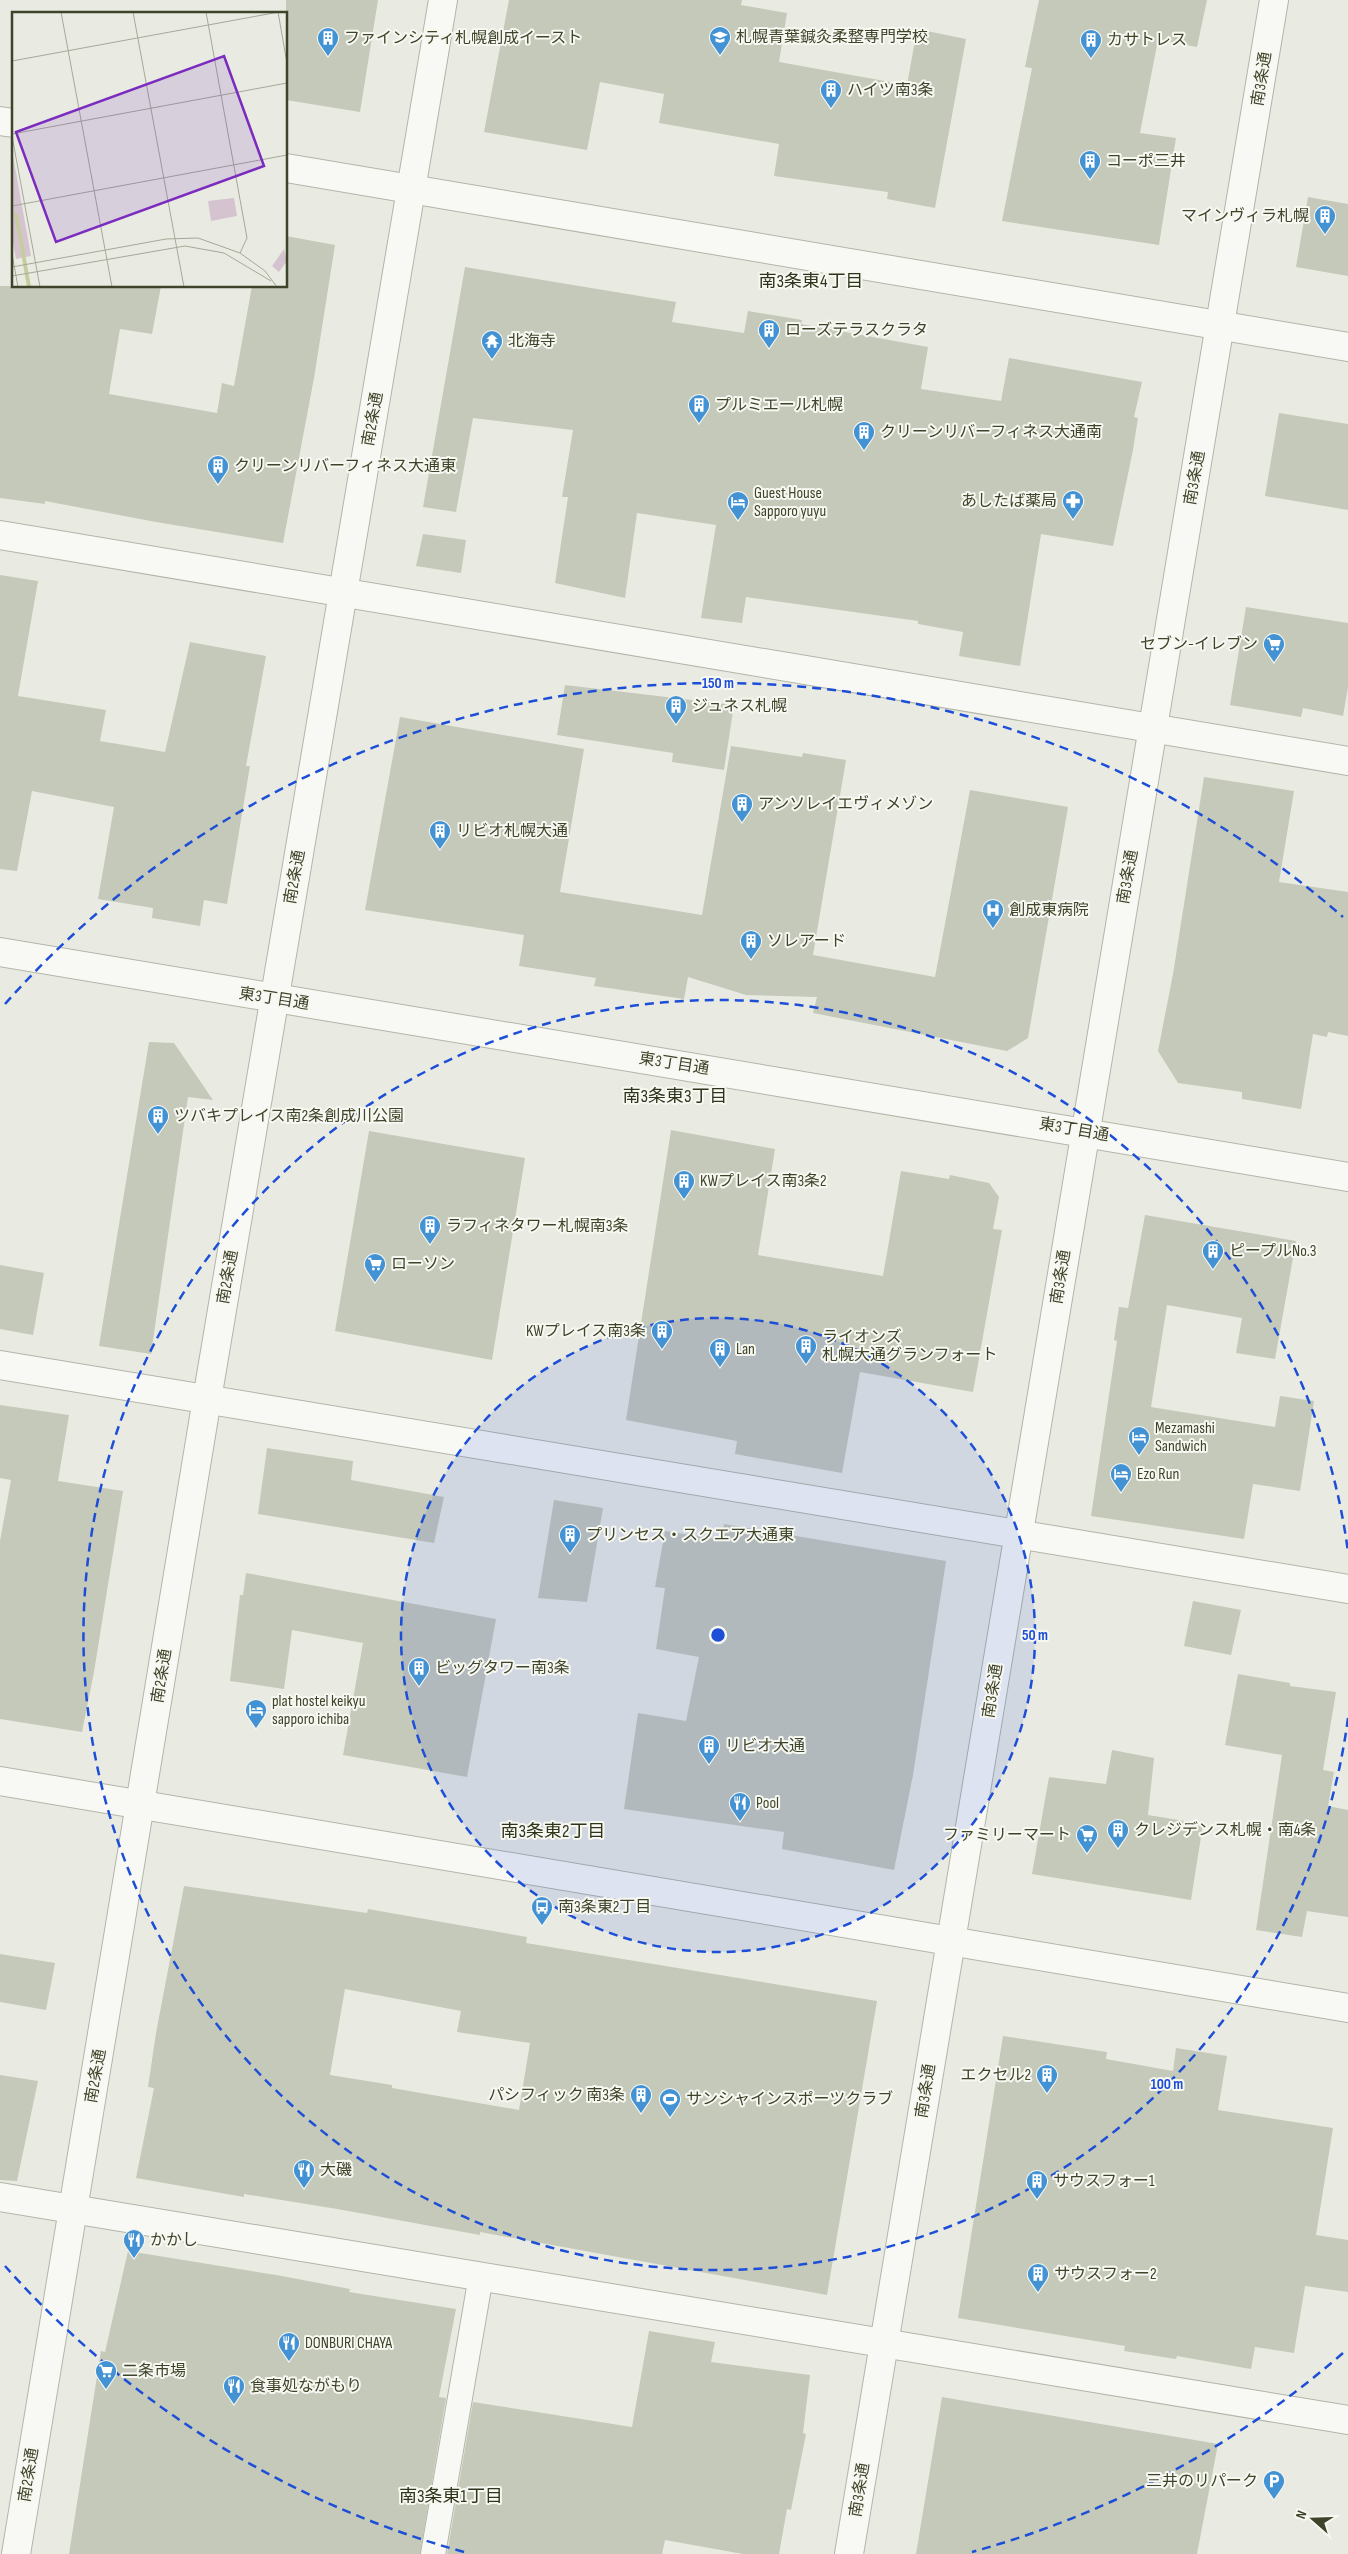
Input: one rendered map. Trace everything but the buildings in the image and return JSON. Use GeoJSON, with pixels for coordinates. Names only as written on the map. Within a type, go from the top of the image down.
{"type":"FeatureCollection","features":[{"type":"Feature","properties":{"kind":"street","name":"南2条通"},"geometry":{"type":"LineString","coordinates":[[16,2554],[207,1399],[443,0]]}},
{"type":"Feature","properties":{"kind":"street","name":"南3条通"},"geometry":{"type":"LineString","coordinates":[[849,2554],[1085,1132],[1222,325],[1274,0]]}},
{"type":"Feature","properties":{"kind":"street"},"geometry":{"type":"LineString","coordinates":[[288,168],[1348,347]]}},
{"type":"Feature","properties":{"kind":"street"},"geometry":{"type":"LineString","coordinates":[[0,535],[1348,761]]}},
{"type":"Feature","properties":{"kind":"street","name":"東3丁目通"},"geometry":{"type":"LineString","coordinates":[[0,952],[1348,1177]]}},
{"type":"Feature","properties":{"kind":"street"},"geometry":{"type":"LineString","coordinates":[[0,1365],[1348,1590]]}},
{"type":"Feature","properties":{"kind":"street"},"geometry":{"type":"LineString","coordinates":[[0,1781],[1348,2008]]}},
{"type":"Feature","properties":{"kind":"street"},"geometry":{"type":"LineString","coordinates":[[0,2197],[481,2276],[884,2345],[1348,2420]]}},
{"type":"Feature","properties":{"kind":"lane"},"geometry":{"type":"LineString","coordinates":[[433,2554],[481,2276]]}},
{"type":"Feature","properties":{"kind":"place","name":"札幌青葉鍼灸柔整専門学校"},"geometry":{"type":"Point","coordinates":[720,56]}},
{"type":"Feature","properties":{"kind":"place","name":"ファインシティ札幌創成イースト"},"geometry":{"type":"Point","coordinates":[328,57]}},
{"type":"Feature","properties":{"kind":"place","name":"カサトレス"},"geometry":{"type":"Point","coordinates":[1091,59]}},
{"type":"Feature","properties":{"kind":"place","name":"ハイツ南3条"},"geometry":{"type":"Point","coordinates":[831,109]}},
{"type":"Feature","properties":{"kind":"place","name":"コーポ三井"},"geometry":{"type":"Point","coordinates":[1090,180]}},
{"type":"Feature","properties":{"kind":"place","name":"マインヴィラ札幌"},"geometry":{"type":"Point","coordinates":[1325,235]}},
{"type":"Feature","properties":{"kind":"place","name":"ローズテラスクラタ"},"geometry":{"type":"Point","coordinates":[769,349]}},
{"type":"Feature","properties":{"kind":"place","name":"北海寺"},"geometry":{"type":"Point","coordinates":[492,360]}},
{"type":"Feature","properties":{"kind":"place","name":"プルミエール札幌"},"geometry":{"type":"Point","coordinates":[699,424]}},
{"type":"Feature","properties":{"kind":"place","name":"クリーンリバーフィネス大通南"},"geometry":{"type":"Point","coordinates":[864,451]}},
{"type":"Feature","properties":{"kind":"place","name":"クリーンリバーフィネス大通東"},"geometry":{"type":"Point","coordinates":[218,485]}},
{"type":"Feature","properties":{"kind":"place","name":"あしたば薬局"},"geometry":{"type":"Point","coordinates":[1073,520]}},
{"type":"Feature","properties":{"kind":"place","name":"Guest House Sapporo yuyu"},"geometry":{"type":"Point","coordinates":[738,521]}},
{"type":"Feature","properties":{"kind":"place","name":"セブン-イレブン"},"geometry":{"type":"Point","coordinates":[1274,663]}},
{"type":"Feature","properties":{"kind":"place","name":"ジュネス札幌"},"geometry":{"type":"Point","coordinates":[676,725]}},
{"type":"Feature","properties":{"kind":"place","name":"アンソレイエヴィメゾン"},"geometry":{"type":"Point","coordinates":[742,823]}},
{"type":"Feature","properties":{"kind":"place","name":"リビオ札幌大通"},"geometry":{"type":"Point","coordinates":[440,850]}},
{"type":"Feature","properties":{"kind":"place","name":"創成東病院"},"geometry":{"type":"Point","coordinates":[993,929]}},
{"type":"Feature","properties":{"kind":"place","name":"ソレアード"},"geometry":{"type":"Point","coordinates":[751,960]}},
{"type":"Feature","properties":{"kind":"place","name":"ツバキプレイス南2条創成川公園"},"geometry":{"type":"Point","coordinates":[158,1135]}},
{"type":"Feature","properties":{"kind":"place","name":"KWプレイス南3条2"},"geometry":{"type":"Point","coordinates":[684,1200]}},
{"type":"Feature","properties":{"kind":"place","name":"ラフィネタワー札幌南3条"},"geometry":{"type":"Point","coordinates":[430,1245]}},
{"type":"Feature","properties":{"kind":"place","name":"ピープルNo.3"},"geometry":{"type":"Point","coordinates":[1213,1270]}},
{"type":"Feature","properties":{"kind":"place","name":"ローソン"},"geometry":{"type":"Point","coordinates":[375,1283]}},
{"type":"Feature","properties":{"kind":"place","name":"KWプレイス南3条"},"geometry":{"type":"Point","coordinates":[662,1350]}},
{"type":"Feature","properties":{"kind":"place","name":"ライオンズ 札幌大通グランフォート"},"geometry":{"type":"Point","coordinates":[806,1365]}},
{"type":"Feature","properties":{"kind":"place","name":"Lan"},"geometry":{"type":"Point","coordinates":[720,1368]}},
{"type":"Feature","properties":{"kind":"place","name":"Mezamashi Sandwich"},"geometry":{"type":"Point","coordinates":[1139,1456]}},
{"type":"Feature","properties":{"kind":"place","name":"Ezo Run"},"geometry":{"type":"Point","coordinates":[1121,1493]}},
{"type":"Feature","properties":{"kind":"place","name":"プリンセス・スクエア大通東"},"geometry":{"type":"Point","coordinates":[570,1554]}},
{"type":"Feature","properties":{"kind":"place","name":"ビッグタワー南3条"},"geometry":{"type":"Point","coordinates":[419,1687]}},
{"type":"Feature","properties":{"kind":"place","name":"plat hostel keikyu sapporo ichiba"},"geometry":{"type":"Point","coordinates":[256,1729]}},
{"type":"Feature","properties":{"kind":"place","name":"リビオ大通"},"geometry":{"type":"Point","coordinates":[709,1765]}},
{"type":"Feature","properties":{"kind":"place","name":"Pool"},"geometry":{"type":"Point","coordinates":[740,1822]}},
{"type":"Feature","properties":{"kind":"place","name":"クレジデンス札幌・南4条"},"geometry":{"type":"Point","coordinates":[1118,1849]}},
{"type":"Feature","properties":{"kind":"place","name":"ファミリーマート"},"geometry":{"type":"Point","coordinates":[1087,1854]}},
{"type":"Feature","properties":{"kind":"place","name":"南3条東2丁目"},"geometry":{"type":"Point","coordinates":[542,1926]}},
{"type":"Feature","properties":{"kind":"place","name":"エクセル2"},"geometry":{"type":"Point","coordinates":[1047,2094]}},
{"type":"Feature","properties":{"kind":"place","name":"パシフィック 南3条"},"geometry":{"type":"Point","coordinates":[641,2114]}},
{"type":"Feature","properties":{"kind":"place","name":"サンシャインスポーツクラブ"},"geometry":{"type":"Point","coordinates":[670,2118]}},
{"type":"Feature","properties":{"kind":"place","name":"大磯"},"geometry":{"type":"Point","coordinates":[304,2189]}},
{"type":"Feature","properties":{"kind":"place","name":"サウスフォー1"},"geometry":{"type":"Point","coordinates":[1037,2200]}},
{"type":"Feature","properties":{"kind":"place","name":"かかし"},"geometry":{"type":"Point","coordinates":[134,2259]}},
{"type":"Feature","properties":{"kind":"place","name":"サウスフォー2"},"geometry":{"type":"Point","coordinates":[1038,2293]}},
{"type":"Feature","properties":{"kind":"place","name":"DONBURI CHAYA"},"geometry":{"type":"Point","coordinates":[289,2362]}},
{"type":"Feature","properties":{"kind":"place","name":"二条市場"},"geometry":{"type":"Point","coordinates":[106,2390]}},
{"type":"Feature","properties":{"kind":"place","name":"食事処ながもり"},"geometry":{"type":"Point","coordinates":[234,2405]}},
{"type":"Feature","properties":{"kind":"place","name":"三井のリパーク"},"geometry":{"type":"Point","coordinates":[1274,2500]}},
{"type":"Feature","properties":{"kind":"district","name":"南3条東4丁目"},"geometry":{"type":"Point","coordinates":[811,281]}},
{"type":"Feature","properties":{"kind":"district","name":"南3条東3丁目"},"geometry":{"type":"Point","coordinates":[675,1096]}},
{"type":"Feature","properties":{"kind":"district","name":"南3条東2丁目"},"geometry":{"type":"Point","coordinates":[553,1831]}},
{"type":"Feature","properties":{"kind":"district","name":"南3条東1丁目"},"geometry":{"type":"Point","coordinates":[451,2496]}}]}
